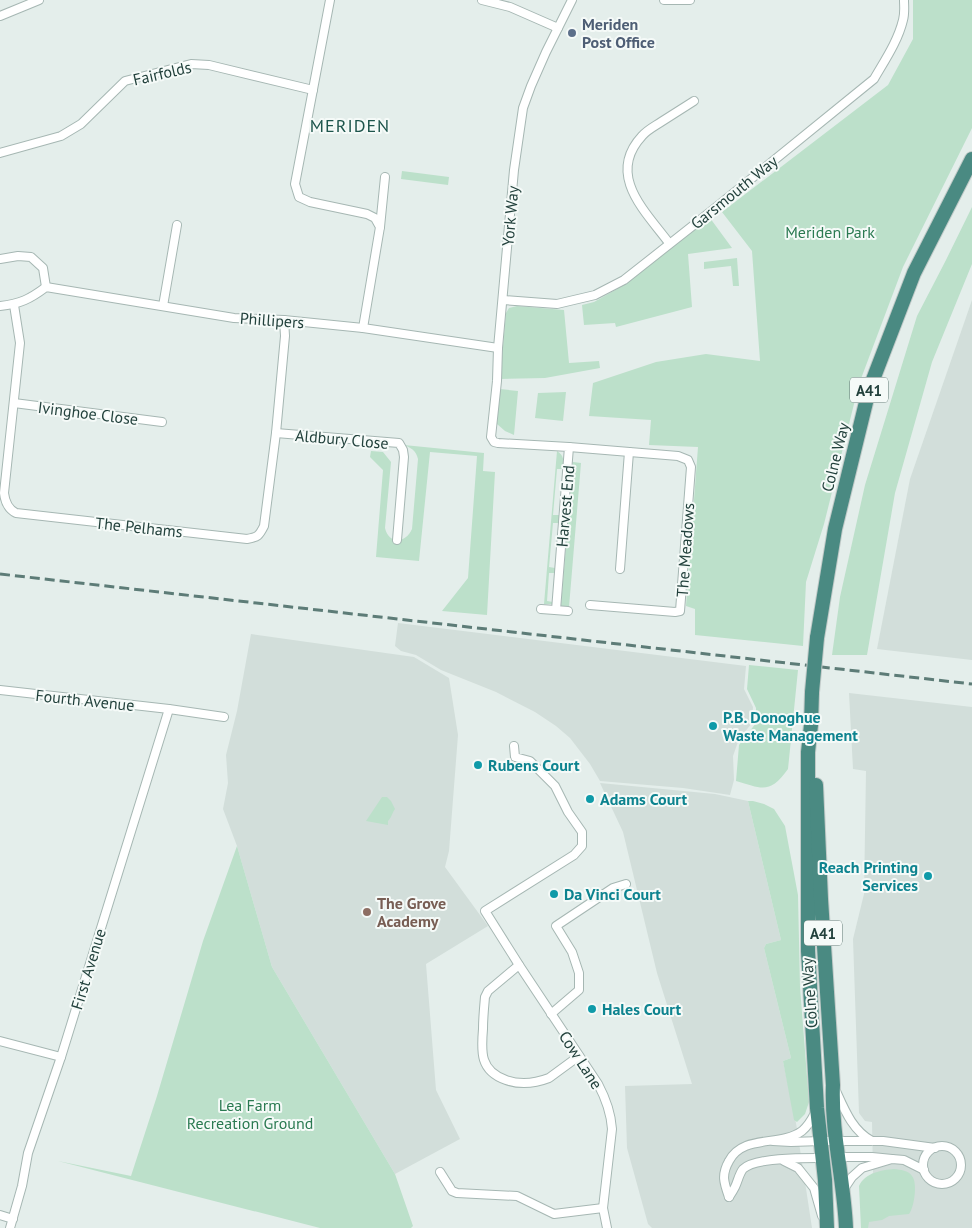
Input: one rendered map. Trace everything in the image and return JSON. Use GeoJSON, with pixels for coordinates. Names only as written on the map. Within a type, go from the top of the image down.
{"type":"FeatureCollection","features":[{"type":"Feature","properties":{"kind":"highway","name":"Colne Way"},"geometry":{"type":"LineString","coordinates":[[826,1228],[808,951],[808,752],[818,638],[835,529],[869,390],[914,273],[972,159]]}},
{"type":"Feature","properties":{"kind":"highway","name":"Colne Way"},"geometry":{"type":"LineString","coordinates":[[811,724],[816,752],[821,900],[833,1085],[832,1105],[844,1190],[846,1228]]}},
{"type":"Feature","properties":{"kind":"street"},"geometry":{"type":"LineString","coordinates":[[330,0],[296,184],[299,197],[310,202],[367,214],[375,218],[380,227]]}},
{"type":"Feature","properties":{"kind":"street"},"geometry":{"type":"LineString","coordinates":[[482,0],[494,1],[558,28]]}},
{"type":"Feature","properties":{"kind":"street","name":"York Way"},"geometry":{"type":"LineString","coordinates":[[494,442],[491,438],[497,381],[498,348],[514,170],[523,108],[531,86],[572,0]]}},
{"type":"Feature","properties":{"kind":"street"},"geometry":{"type":"LineString","coordinates":[[664,0],[690,0]]}},
{"type":"Feature","properties":{"kind":"street","name":"Garsmouth Way"},"geometry":{"type":"LineString","coordinates":[[503,300],[557,304],[595,295],[624,280],[874,79],[898,34],[904,18],[904,0]]}},
{"type":"Feature","properties":{"kind":"street"},"geometry":{"type":"LineString","coordinates":[[0,16],[36,1]]}},
{"type":"Feature","properties":{"kind":"street","name":"Fairfolds"},"geometry":{"type":"LineString","coordinates":[[0,153],[61,136],[81,124],[125,81],[190,64],[209,65],[313,90]]}},
{"type":"Feature","properties":{"kind":"street"},"geometry":{"type":"LineString","coordinates":[[669,243],[639,203],[630,186],[627,168],[630,153],[643,135],[694,100]]}},
{"type":"Feature","properties":{"kind":"street"},"geometry":{"type":"LineString","coordinates":[[363,328],[380,227],[385,177]]}},
{"type":"Feature","properties":{"kind":"street"},"geometry":{"type":"LineString","coordinates":[[163,306],[177,225]]}},
{"type":"Feature","properties":{"kind":"street"},"geometry":{"type":"LineString","coordinates":[[0,259],[18,256],[31,257],[43,268],[46,286],[30,298],[14,304],[0,306]]}},
{"type":"Feature","properties":{"kind":"street","name":"Phillipers"},"geometry":{"type":"LineString","coordinates":[[46,286],[234,318],[284,320],[363,328],[498,348]]}},
{"type":"Feature","properties":{"kind":"street","name":"The Pelhams"},"geometry":{"type":"LineString","coordinates":[[14,304],[20,343],[14,403],[4,456],[4,500],[11,511],[246,539],[257,537],[264,526],[276,434],[284,320]]}},
{"type":"Feature","properties":{"kind":"street","name":"Ivinghoe Close"},"geometry":{"type":"LineString","coordinates":[[14,403],[162,422]]}},
{"type":"Feature","properties":{"kind":"street","name":"Aldbury Close"},"geometry":{"type":"LineString","coordinates":[[276,434],[399,443],[404,450],[404,458],[396,540]]}},
{"type":"Feature","properties":{"kind":"street","name":"Harvest End"},"geometry":{"type":"LineString","coordinates":[[494,442],[569,447],[556,610]]}},
{"type":"Feature","properties":{"kind":"street","name":"The Meadows"},"geometry":{"type":"LineString","coordinates":[[569,447],[678,456],[688,460],[691,467],[680,611],[590,605]]}},
{"type":"Feature","properties":{"kind":"street"},"geometry":{"type":"LineString","coordinates":[[620,569],[629,452]]}},
{"type":"Feature","properties":{"kind":"street"},"geometry":{"type":"LineString","coordinates":[[541,609],[568,611]]}},
{"type":"Feature","properties":{"kind":"street","name":"Fourth Avenue"},"geometry":{"type":"LineString","coordinates":[[0,690],[224,717]]}},
{"type":"Feature","properties":{"kind":"street","name":"First Avenue"},"geometry":{"type":"LineString","coordinates":[[10,1228],[22,1186],[28,1153],[61,1057],[169,710]]}},
{"type":"Feature","properties":{"kind":"street","name":"Cow Lane"},"geometry":{"type":"LineString","coordinates":[[514,746],[515,757],[530,762],[555,786],[568,812],[582,832],[582,846],[574,855],[485,911],[604,1094],[612,1120],[612,1140],[603,1208],[607,1228]]}},
{"type":"Feature","properties":{"kind":"street"},"geometry":{"type":"LineString","coordinates":[[551,1014],[579,990],[579,973],[572,952],[556,926],[613,888],[626,884]]}},
{"type":"Feature","properties":{"kind":"street"},"geometry":{"type":"LineString","coordinates":[[519,965],[488,991],[485,997],[482,1041],[483,1059],[486,1066],[501,1078],[510,1082],[530,1083],[548,1078],[579,1056]]}},
{"type":"Feature","properties":{"kind":"street"},"geometry":{"type":"LineString","coordinates":[[0,1042],[61,1057]]}},
{"type":"Feature","properties":{"kind":"street"},"geometry":{"type":"LineString","coordinates":[[833,1085],[851,1122],[864,1137],[872,1141]]}},
{"type":"Feature","properties":{"kind":"street"},"geometry":{"type":"LineString","coordinates":[[817,1108],[811,1122],[802,1131],[773,1141],[749,1145],[735,1152],[724,1172],[724,1182],[729,1197],[744,1168],[764,1160],[872,1157],[904,1160],[924,1170]]}},
{"type":"Feature","properties":{"kind":"street"},"geometry":{"type":"LineString","coordinates":[[773,1141],[883,1141],[934,1148],[944,1146],[956,1152],[962,1166],[958,1176],[950,1183],[938,1184],[931,1181],[924,1170],[923,1165],[926,1155],[934,1148]]}},
{"type":"Feature","properties":{"kind":"street"},"geometry":{"type":"LineString","coordinates":[[844,1190],[852,1177],[862,1168],[892,1159]]}},
{"type":"Feature","properties":{"kind":"street"},"geometry":{"type":"LineString","coordinates":[[782,1160],[798,1168],[814,1188],[826,1228]]}},
{"type":"Feature","properties":{"kind":"street"},"geometry":{"type":"LineString","coordinates":[[440,1172],[452,1191],[456,1193],[517,1196],[554,1214],[603,1208]]}},
{"type":"Feature","properties":{"kind":"street"},"geometry":{"type":"LineString","coordinates":[[0,1216],[13,1219]]}},
{"type":"Feature","properties":{"kind":"shaded area"},"geometry":{"type":"Polygon","coordinates":[[[972,300],[972,660],[877,649],[910,479],[972,300]]]}},
{"type":"Feature","properties":{"kind":"shaded area"},"geometry":{"type":"Polygon","coordinates":[[[398,623],[746,666],[744,689],[753,707],[752,723],[739,739],[733,756],[734,780],[730,795],[683,788],[600,781],[590,764],[570,738],[535,712],[496,692],[441,670],[416,655],[401,651],[395,646],[398,623]]]}},
{"type":"Feature","properties":{"kind":"shaded area","name":"The Grove Academy"},"geometry":{"type":"Polygon","coordinates":[[[251,634],[414,657],[449,678],[458,735],[449,851],[445,867],[488,926],[426,964],[436,1090],[460,1139],[395,1174],[272,967],[237,846],[223,809],[228,783],[226,755],[237,711],[251,634]]]}},
{"type":"Feature","properties":{"kind":"shaded area"},"geometry":{"type":"Polygon","coordinates":[[[849,693],[972,707],[972,1228],[866,1228],[865,1180],[873,1173],[872,1122],[865,1121],[859,1113],[853,939],[864,894],[866,771],[853,769],[849,693]]]}},
{"type":"Feature","properties":{"kind":"shaded area"},"geometry":{"type":"Polygon","coordinates":[[[600,783],[715,794],[748,801],[781,940],[766,944],[764,948],[791,1058],[783,1061],[796,1123],[812,1228],[652,1228],[648,1224],[627,1148],[625,1086],[692,1084],[657,973],[623,832],[600,783]]]}},
{"type":"Feature","properties":{"kind":"green space","name":"Meriden Park"},"geometry":{"type":"Polygon","coordinates":[[[913,0],[972,0],[972,128],[903,267],[859,384],[824,524],[806,582],[803,646],[695,635],[695,609],[686,606],[698,447],[649,445],[651,420],[589,416],[593,383],[656,362],[706,354],[760,361],[752,251],[722,212],[888,85],[913,39],[913,0]]]}},
{"type":"Feature","properties":{"kind":"green space"},"geometry":{"type":"Polygon","coordinates":[[[402,171],[449,177],[448,185],[401,179],[402,171]]]}},
{"type":"Feature","properties":{"kind":"green space"},"geometry":{"type":"Polygon","coordinates":[[[972,207],[972,264],[932,362],[895,493],[867,655],[832,655],[840,597],[865,485],[917,316],[972,207]]]}},
{"type":"Feature","properties":{"kind":"green space"},"geometry":{"type":"Polygon","coordinates":[[[710,218],[732,248],[688,254],[692,307],[616,327],[615,323],[584,325],[582,305],[594,302],[624,285],[710,218]]]}},
{"type":"Feature","properties":{"kind":"green space"},"geometry":{"type":"Polygon","coordinates":[[[737,258],[739,286],[733,286],[731,266],[704,269],[704,262],[737,258]]]}},
{"type":"Feature","properties":{"kind":"green space"},"geometry":{"type":"Polygon","coordinates":[[[517,306],[564,310],[569,363],[599,361],[600,368],[545,378],[500,379],[506,313],[509,308],[517,306]]]}},
{"type":"Feature","properties":{"kind":"green space"},"geometry":{"type":"Polygon","coordinates":[[[500,389],[518,391],[514,435],[505,431],[497,424],[500,389]]]}},
{"type":"Feature","properties":{"kind":"green space"},"geometry":{"type":"Polygon","coordinates":[[[566,392],[563,421],[535,418],[538,393],[566,392]]]}},
{"type":"Feature","properties":{"kind":"green space"},"geometry":{"type":"Polygon","coordinates":[[[404,445],[484,453],[483,471],[495,472],[487,615],[442,611],[468,578],[477,456],[430,452],[419,561],[376,557],[383,470],[370,457],[371,451],[383,452],[391,462],[385,528],[390,537],[398,540],[406,537],[412,529],[418,459],[415,451],[404,445]]]}},
{"type":"Feature","properties":{"kind":"green space"},"geometry":{"type":"Polygon","coordinates":[[[557,451],[564,461],[564,469],[557,469],[553,515],[559,515],[559,523],[553,523],[549,567],[555,568],[555,573],[549,573],[547,601],[553,602],[553,604],[544,604],[557,451]]]}},
{"type":"Feature","properties":{"kind":"green space"},"geometry":{"type":"Polygon","coordinates":[[[573,462],[581,463],[569,607],[561,606],[573,462]]]}},
{"type":"Feature","properties":{"kind":"green space"},"geometry":{"type":"Polygon","coordinates":[[[749,665],[798,670],[788,769],[776,783],[765,787],[736,781],[739,745],[756,723],[756,708],[747,689],[749,665]]]}},
{"type":"Feature","properties":{"kind":"green space"},"geometry":{"type":"Polygon","coordinates":[[[382,797],[387,797],[395,809],[388,821],[388,825],[366,821],[382,797]]]}},
{"type":"Feature","properties":{"kind":"green space"},"geometry":{"type":"Polygon","coordinates":[[[748,801],[764,804],[774,809],[785,826],[798,895],[800,987],[809,1102],[805,1114],[797,1122],[794,1120],[783,1061],[791,1058],[764,948],[766,944],[781,940],[748,801]]]}},
{"type":"Feature","properties":{"kind":"green space","name":"Lea Farm Recreation Ground"},"geometry":{"type":"Polygon","coordinates":[[[237,846],[272,967],[395,1174],[413,1226],[411,1228],[320,1228],[58,1161],[131,1176],[203,941],[237,846]]]}},
{"type":"Feature","properties":{"kind":"green space"},"geometry":{"type":"Polygon","coordinates":[[[894,1169],[906,1171],[914,1179],[915,1195],[911,1211],[909,1214],[889,1216],[882,1220],[869,1222],[868,1228],[861,1228],[859,1186],[869,1175],[879,1171],[894,1169]]]}},
{"type":"Feature","properties":{"kind":"railway"},"geometry":{"type":"LineString","coordinates":[[0,574],[972,684]]}},
{"type":"Feature","properties":{"kind":"place","name":"Meriden Post Office"},"geometry":{"type":"Point","coordinates":[572,33]}},
{"type":"Feature","properties":{"kind":"place","name":"P.B. Donoghue Waste Management"},"geometry":{"type":"Point","coordinates":[713,726]}},
{"type":"Feature","properties":{"kind":"place","name":"Rubens Court"},"geometry":{"type":"Point","coordinates":[478,765]}},
{"type":"Feature","properties":{"kind":"place","name":"Adams Court"},"geometry":{"type":"Point","coordinates":[590,799]}},
{"type":"Feature","properties":{"kind":"place","name":"Reach Printing Services"},"geometry":{"type":"Point","coordinates":[928,876]}},
{"type":"Feature","properties":{"kind":"place","name":"Da Vinci Court"},"geometry":{"type":"Point","coordinates":[554,894]}},
{"type":"Feature","properties":{"kind":"place","name":"The Grove Academy"},"geometry":{"type":"Point","coordinates":[367,912]}},
{"type":"Feature","properties":{"kind":"place","name":"Hales Court"},"geometry":{"type":"Point","coordinates":[592,1009]}},
{"type":"Feature","properties":{"kind":"district","name":"MERIDEN"},"geometry":{"type":"Point","coordinates":[350,125]}}]}
